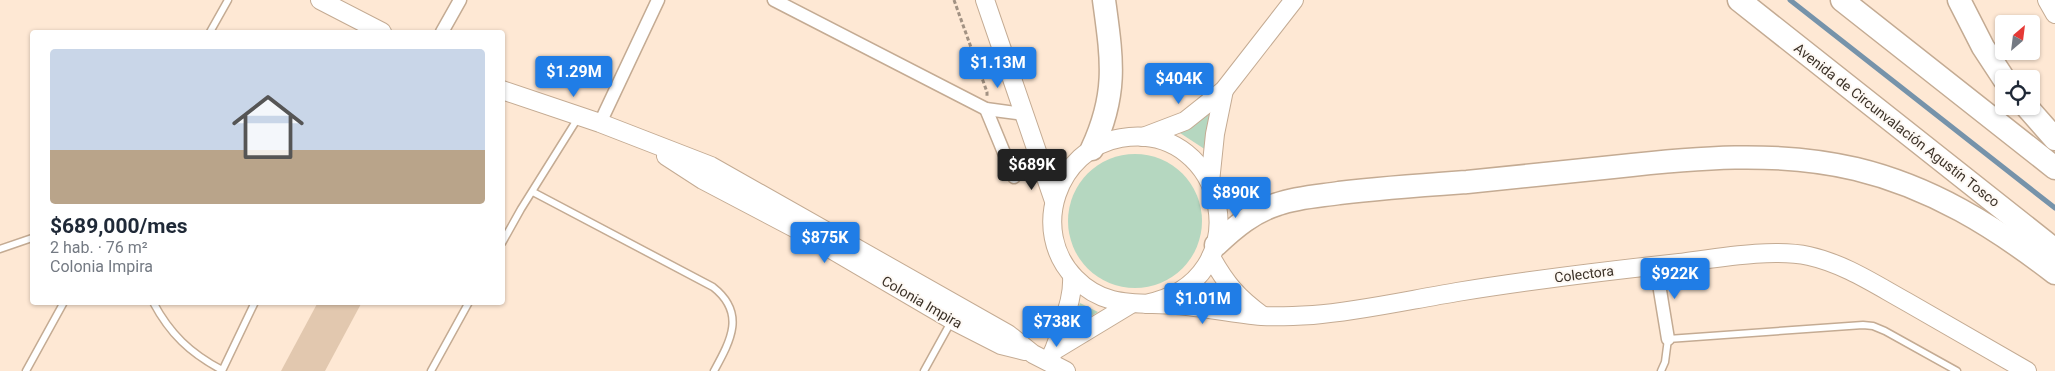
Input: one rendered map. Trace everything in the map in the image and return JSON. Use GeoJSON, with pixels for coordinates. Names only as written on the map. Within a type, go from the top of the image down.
{"type":"FeatureCollection","features":[{"type":"Feature","properties":{"kind":"highway"},"geometry":{"type":"LineString","coordinates":[[1092,149],[1105,118],[1111,85],[1111,55],[1104,0]]}},
{"type":"Feature","properties":{"kind":"highway","name":"Avenida de Circunvalación Agustín Tosco"},"geometry":{"type":"LineString","coordinates":[[1740,0],[2055,250]]}},
{"type":"Feature","properties":{"kind":"highway"},"geometry":{"type":"LineString","coordinates":[[1842,0],[2055,168]]}},
{"type":"Feature","properties":{"kind":"highway"},"geometry":{"type":"LineString","coordinates":[[1959,0],[1979,40],[1998,70]]}},
{"type":"Feature","properties":{"kind":"highway"},"geometry":{"type":"LineString","coordinates":[[2034,115],[2055,138]]}},
{"type":"Feature","properties":{"kind":"highway"},"geometry":{"type":"LineString","coordinates":[[1214,251],[1248,217],[1264,209],[1295,199],[1642,164],[1725,158],[1777,158],[1824,163],[1855,169],[1886,177],[1922,190],[1987,224],[2055,273]]}},
{"type":"Feature","properties":{"kind":"main road"},"geometry":{"type":"LineString","coordinates":[[320,0],[378,30]]}},
{"type":"Feature","properties":{"kind":"main road"},"geometry":{"type":"LineString","coordinates":[[985,0],[1054,201]]}},
{"type":"Feature","properties":{"kind":"main road"},"geometry":{"type":"LineString","coordinates":[[1143,137],[1164,142],[1185,153],[1203,170],[1215,194],[1219,213],[1219,230],[1214,251],[1204,270],[1185,289],[1160,301],[1138,304],[1117,302],[1098,296],[1072,276],[1063,263],[1054,242],[1052,229],[1054,201],[1066,174],[1074,164],[1092,149],[1112,140],[1143,137],[1185,121],[1224,90],[1294,0]]}},
{"type":"Feature","properties":{"kind":"main road"},"geometry":{"type":"LineString","coordinates":[[2047,0],[2055,14]]}},
{"type":"Feature","properties":{"kind":"main road"},"geometry":{"type":"LineString","coordinates":[[1210,182],[1215,134],[1224,90]]}},
{"type":"Feature","properties":{"kind":"main road","name":"Colonia Impira"},"geometry":{"type":"LineString","coordinates":[[505,91],[600,123],[711,166],[1045,355],[1066,371]]}},
{"type":"Feature","properties":{"kind":"main road","name":"Colonia Impira"},"geometry":{"type":"LineString","coordinates":[[634,136],[703,180],[800,231],[952,320],[1000,345],[1045,355]]}},
{"type":"Feature","properties":{"kind":"main road"},"geometry":{"type":"LineString","coordinates":[[1214,251],[1224,280],[1233,291],[1263,316]]}},
{"type":"Feature","properties":{"kind":"main road","name":"Colectora"},"geometry":{"type":"LineString","coordinates":[[1138,304],[1176,305],[1263,316],[1313,315],[1489,288],[1656,266],[1736,256],[1791,254],[1809,256],[1845,268],[2027,371]]}},
{"type":"Feature","properties":{"kind":"main road"},"geometry":{"type":"LineString","coordinates":[[1045,355],[1070,305],[1073,291],[1072,276]]}},
{"type":"Feature","properties":{"kind":"main road"},"geometry":{"type":"LineString","coordinates":[[1045,355],[1138,304]]}},
{"type":"Feature","properties":{"kind":"street"},"geometry":{"type":"LineString","coordinates":[[443,30],[460,0]]}},
{"type":"Feature","properties":{"kind":"street"},"geometry":{"type":"LineString","coordinates":[[600,123],[658,0]]}},
{"type":"Feature","properties":{"kind":"street"},"geometry":{"type":"LineString","coordinates":[[774,0],[986,110],[1024,114]]}},
{"type":"Feature","properties":{"kind":"street"},"geometry":{"type":"LineString","coordinates":[[986,110],[1014,177]]}},
{"type":"Feature","properties":{"kind":"street"},"geometry":{"type":"LineString","coordinates":[[1656,266],[1668,339]]}},
{"type":"Feature","properties":{"kind":"lane"},"geometry":{"type":"LineString","coordinates":[[211,30],[228,0]]}},
{"type":"Feature","properties":{"kind":"lane"},"geometry":{"type":"LineString","coordinates":[[505,238],[579,117]]}},
{"type":"Feature","properties":{"kind":"lane"},"geometry":{"type":"LineString","coordinates":[[533,192],[713,287],[722,295],[730,306],[733,325],[729,343],[714,371]]}},
{"type":"Feature","properties":{"kind":"lane"},"geometry":{"type":"LineString","coordinates":[[0,249],[30,239]]}},
{"type":"Feature","properties":{"kind":"lane"},"geometry":{"type":"LineString","coordinates":[[26,371],[62,305]]}},
{"type":"Feature","properties":{"kind":"lane"},"geometry":{"type":"LineString","coordinates":[[154,305],[162,320],[176,337],[208,363],[222,371],[254,305]]}},
{"type":"Feature","properties":{"kind":"lane"},"geometry":{"type":"LineString","coordinates":[[431,371],[467,305]]}},
{"type":"Feature","properties":{"kind":"lane"},"geometry":{"type":"LineString","coordinates":[[924,371],[952,320]]}},
{"type":"Feature","properties":{"kind":"lane"},"geometry":{"type":"LineString","coordinates":[[1661,371],[1666,362],[1668,339],[1873,326],[1957,371]]}},
{"type":"Feature","properties":{"kind":"path"},"geometry":{"type":"LineString","coordinates":[[954,0],[987,92],[986,110]]}},
{"type":"Feature","properties":{"kind":"green space"},"geometry":{"type":"Polygon","coordinates":[[[1210,111],[1206,150],[1180,133],[1210,111]]]}},
{"type":"Feature","properties":{"kind":"green space"},"geometry":{"type":"Polygon","coordinates":[[[1135,154],[1160,159],[1182,174],[1197,196],[1202,221],[1197,246],[1182,268],[1160,283],[1135,288],[1110,283],[1088,268],[1073,246],[1068,221],[1073,196],[1088,174],[1110,159],[1135,154]]]}},
{"type":"Feature","properties":{"kind":"green space"},"geometry":{"type":"Polygon","coordinates":[[[1080,303],[1098,312],[1070,329],[1080,303]]]}},
{"type":"Feature","properties":{"kind":"building"},"geometry":{"type":"Polygon","coordinates":[[[316,305],[360,305],[325,371],[281,371],[316,305]]]}},
{"type":"Feature","properties":{"kind":"waterway"},"geometry":{"type":"LineString","coordinates":[[1790,0],[2055,208]]}}]}
